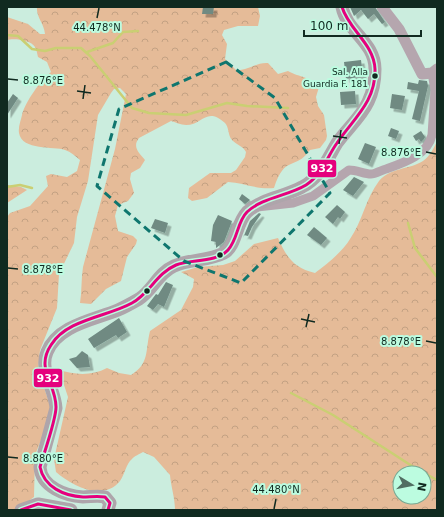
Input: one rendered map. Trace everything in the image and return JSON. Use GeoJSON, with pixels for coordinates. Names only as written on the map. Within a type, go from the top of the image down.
{"type":"FeatureCollection","features":[{"type":"Feature","properties":{"kind":"main road"},"geometry":{"type":"LineString","coordinates":[[108,510],[110,503],[105,497],[85,497],[67,494],[49,485],[40,473],[40,467],[56,408],[56,400],[44,366],[46,352],[53,342],[72,328],[88,320],[117,310],[141,298],[167,270],[176,265],[225,253],[232,243],[242,218],[254,206],[302,187],[311,182],[318,174],[338,143],[368,103],[374,81],[374,59],[365,42],[347,21],[342,7]]}},
{"type":"Feature","properties":{"kind":"main road"},"geometry":{"type":"LineString","coordinates":[[21,510],[38,504],[71,510]]}},
{"type":"Feature","properties":{"kind":"street"},"geometry":{"type":"LineString","coordinates":[[254,206],[267,207],[293,203],[322,191],[349,170],[372,174],[409,160],[419,154],[431,140],[435,90],[434,71],[422,74],[399,29],[382,7]]}},
{"type":"Feature","properties":{"kind":"highlighted area"},"geometry":{"type":"Polygon","coordinates":[[[226,62],[275,98],[330,193],[241,283],[184,261],[97,186],[119,109],[226,62]]]}},
{"type":"Feature","properties":{"kind":"green space"},"geometry":{"type":"Polygon","coordinates":[[[37,7],[258,7],[260,16],[258,26],[238,26],[224,30],[222,35],[227,44],[225,59],[236,70],[268,63],[278,74],[288,71],[315,83],[319,87],[316,97],[318,106],[324,115],[327,136],[320,148],[310,150],[300,160],[286,167],[278,177],[274,188],[263,188],[228,182],[207,198],[192,201],[188,198],[189,188],[210,173],[231,173],[236,170],[245,157],[246,152],[231,138],[225,123],[219,118],[213,116],[209,116],[192,124],[186,125],[171,121],[139,138],[136,147],[145,160],[140,168],[131,173],[130,179],[134,193],[128,201],[118,205],[115,216],[118,231],[133,236],[137,240],[136,244],[127,257],[121,281],[106,289],[91,304],[80,303],[83,267],[115,149],[126,94],[120,88],[114,89],[98,115],[88,181],[77,217],[74,243],[59,274],[57,308],[40,350],[38,370],[51,408],[48,423],[35,455],[34,497],[16,510],[7,510],[7,217],[10,213],[30,206],[48,186],[46,176],[51,174],[67,177],[77,171],[80,160],[65,150],[39,147],[26,143],[21,139],[19,133],[26,104],[38,86],[51,72],[47,62],[38,57],[36,49],[33,45],[22,40],[7,40],[7,17],[28,24],[40,34],[45,34],[37,7]]]}},
{"type":"Feature","properties":{"kind":"green space"},"geometry":{"type":"Polygon","coordinates":[[[437,141],[437,510],[175,510],[170,475],[154,457],[143,452],[130,461],[120,481],[113,487],[105,490],[96,491],[79,487],[56,472],[54,459],[68,397],[59,370],[83,374],[101,371],[107,368],[119,373],[131,375],[141,366],[144,361],[150,331],[181,310],[193,287],[194,279],[181,272],[198,267],[223,265],[235,261],[254,244],[278,238],[288,257],[296,265],[315,273],[334,258],[347,244],[358,225],[379,181],[389,173],[418,164],[430,154],[437,141]]]}},
{"type":"Feature","properties":{"kind":"green space"},"geometry":{"type":"Polygon","coordinates":[[[7,185],[21,187],[27,190],[7,203],[7,185]]]}},
{"type":"Feature","properties":{"kind":"building"},"geometry":{"type":"Polygon","coordinates":[[[203,7],[214,7],[213,14],[202,14],[203,7]]]}},
{"type":"Feature","properties":{"kind":"building"},"geometry":{"type":"Polygon","coordinates":[[[350,7],[375,7],[385,22],[382,24],[374,14],[368,19],[361,10],[354,16],[350,7]]]}},
{"type":"Feature","properties":{"kind":"building"},"geometry":{"type":"Polygon","coordinates":[[[361,60],[363,76],[346,79],[344,62],[361,60]]]}},
{"type":"Feature","properties":{"kind":"building"},"geometry":{"type":"Polygon","coordinates":[[[419,80],[427,81],[428,86],[420,121],[412,119],[419,91],[407,89],[408,82],[418,84],[419,80]]]}},
{"type":"Feature","properties":{"kind":"building"},"geometry":{"type":"Polygon","coordinates":[[[355,91],[356,104],[341,105],[340,92],[355,91]]]}},
{"type":"Feature","properties":{"kind":"building"},"geometry":{"type":"Polygon","coordinates":[[[13,94],[18,98],[7,115],[7,103],[13,94]]]}},
{"type":"Feature","properties":{"kind":"building"},"geometry":{"type":"Polygon","coordinates":[[[392,94],[405,96],[402,110],[390,108],[392,94]]]}},
{"type":"Feature","properties":{"kind":"building"},"geometry":{"type":"Polygon","coordinates":[[[391,128],[399,131],[396,139],[388,136],[391,128]]]}},
{"type":"Feature","properties":{"kind":"building"},"geometry":{"type":"Polygon","coordinates":[[[421,131],[425,137],[424,139],[421,142],[419,139],[416,141],[413,136],[421,131]]]}},
{"type":"Feature","properties":{"kind":"building"},"geometry":{"type":"Polygon","coordinates":[[[365,143],[376,147],[369,164],[358,159],[365,143]]]}},
{"type":"Feature","properties":{"kind":"building"},"geometry":{"type":"Polygon","coordinates":[[[354,177],[364,182],[353,196],[343,190],[354,177]]]}},
{"type":"Feature","properties":{"kind":"building"},"geometry":{"type":"Polygon","coordinates":[[[242,194],[250,200],[245,204],[239,199],[242,194]]]}},
{"type":"Feature","properties":{"kind":"building"},"geometry":{"type":"Polygon","coordinates":[[[337,205],[345,212],[340,219],[338,217],[333,224],[325,217],[337,205]]]}},
{"type":"Feature","properties":{"kind":"building"},"geometry":{"type":"Polygon","coordinates":[[[259,213],[261,214],[248,236],[244,235],[250,221],[259,213]]]}},
{"type":"Feature","properties":{"kind":"building"},"geometry":{"type":"Polygon","coordinates":[[[218,215],[232,221],[224,242],[216,248],[216,242],[211,241],[213,225],[218,215]]]}},
{"type":"Feature","properties":{"kind":"building"},"geometry":{"type":"Polygon","coordinates":[[[155,219],[168,223],[165,233],[151,228],[155,219]]]}},
{"type":"Feature","properties":{"kind":"building"},"geometry":{"type":"Polygon","coordinates":[[[314,227],[327,238],[321,245],[307,235],[314,227]]]}},
{"type":"Feature","properties":{"kind":"building"},"geometry":{"type":"Polygon","coordinates":[[[166,282],[173,285],[164,307],[158,304],[153,310],[147,306],[156,294],[158,295],[166,282]]]}},
{"type":"Feature","properties":{"kind":"building"},"geometry":{"type":"Polygon","coordinates":[[[119,318],[127,332],[118,338],[116,335],[94,348],[88,339],[119,318]]]}},
{"type":"Feature","properties":{"kind":"building"},"geometry":{"type":"Polygon","coordinates":[[[82,351],[88,355],[90,367],[77,368],[69,359],[76,357],[82,351]]]}},
{"type":"Feature","properties":{"kind":"waterway"},"geometry":{"type":"LineString","coordinates":[[87,52],[113,43],[123,32],[138,31]]}},
{"type":"Feature","properties":{"kind":"waterway"},"geometry":{"type":"LineString","coordinates":[[7,35],[18,36],[32,49],[45,51],[56,48],[81,48],[90,56],[132,108],[149,113],[186,115],[227,103],[247,106],[288,108]]}},
{"type":"Feature","properties":{"kind":"waterway"},"geometry":{"type":"LineString","coordinates":[[7,187],[20,185],[32,188]]}},
{"type":"Feature","properties":{"kind":"waterway"},"geometry":{"type":"LineString","coordinates":[[408,223],[415,248],[437,277]]}},
{"type":"Feature","properties":{"kind":"waterway"},"geometry":{"type":"LineString","coordinates":[[291,393],[333,415],[415,468],[437,480]]}},
{"type":"Feature","properties":{"kind":"transit line","name":"932"},"geometry":{"type":"LineString","coordinates":[[108,510],[110,503],[105,497],[83,497],[69,495],[50,485],[42,474],[40,467],[52,428],[56,407],[45,361],[51,345],[58,336],[67,329],[132,303],[138,299],[158,278],[176,265],[210,259],[223,254],[228,250],[234,241],[244,216],[253,207],[299,189],[312,181],[324,166],[333,148],[368,101],[374,81],[374,60],[366,44],[345,15],[342,7]]}},
{"type":"Feature","properties":{"kind":"transit line","name":"932"},"geometry":{"type":"LineString","coordinates":[[21,510],[38,504],[71,510]]}},
{"type":"Feature","properties":{"kind":"place","name":"Sal. Alla Guardia F. 181"},"geometry":{"type":"Point","coordinates":[375,76]}}]}
